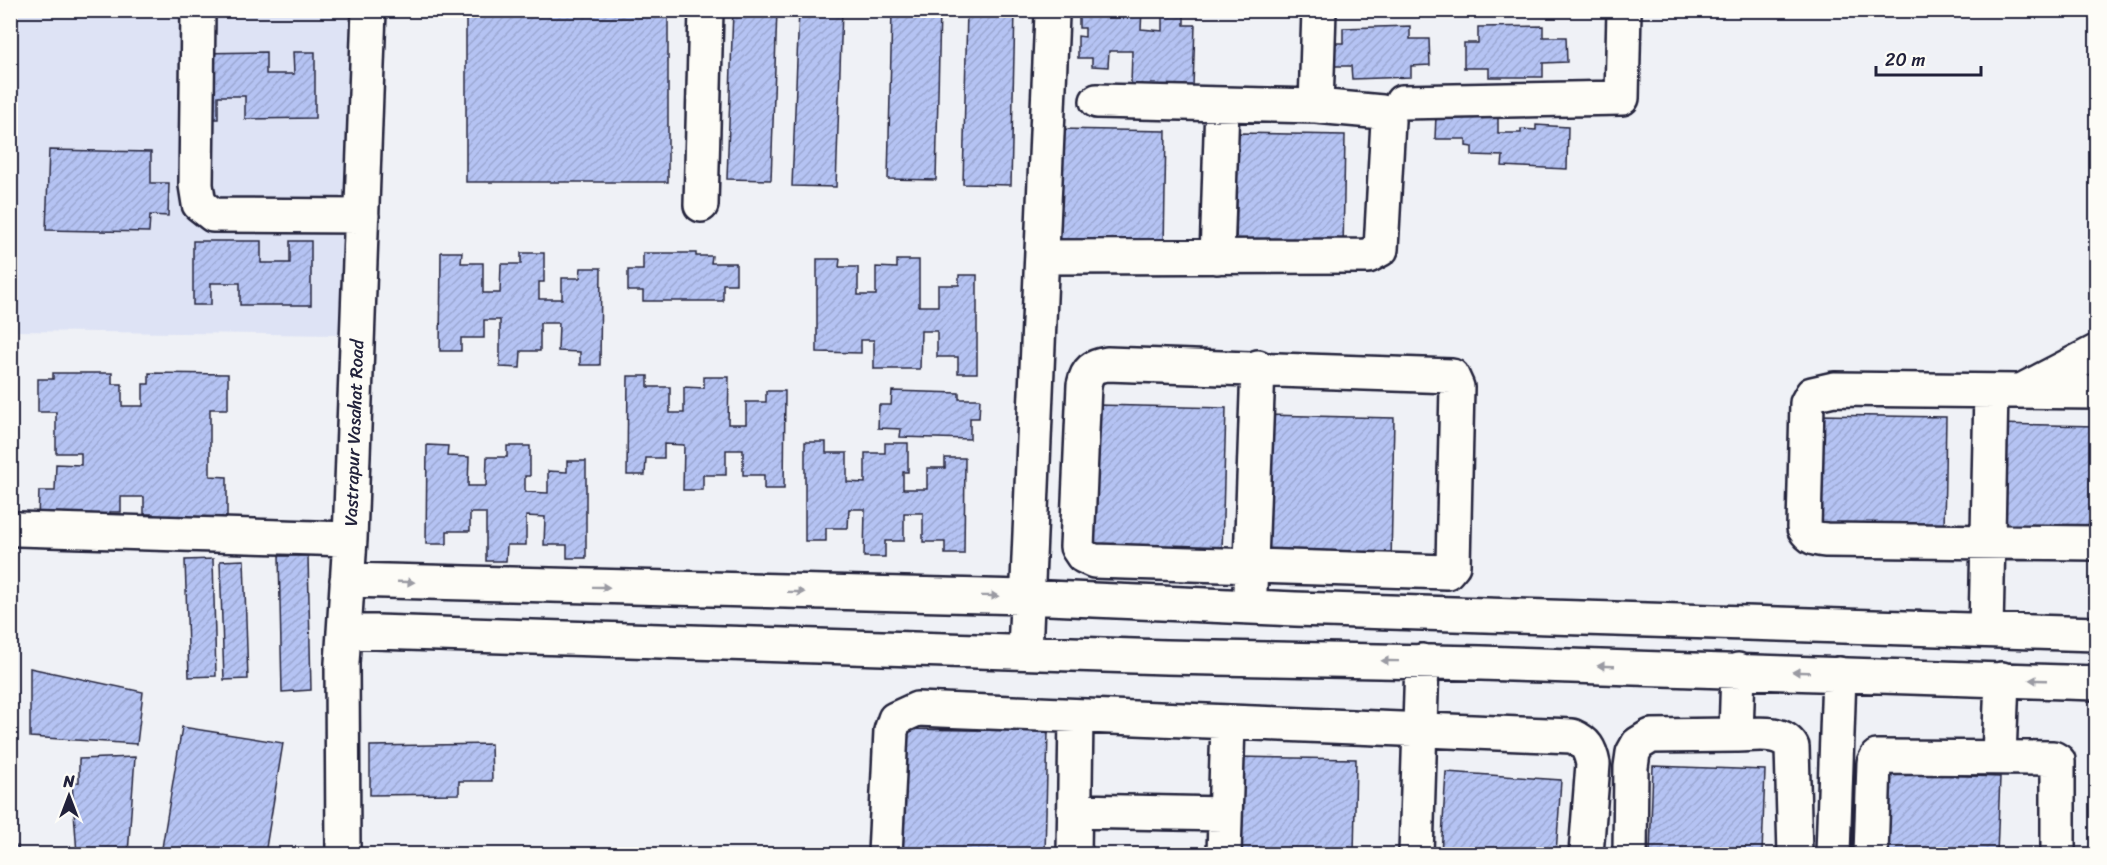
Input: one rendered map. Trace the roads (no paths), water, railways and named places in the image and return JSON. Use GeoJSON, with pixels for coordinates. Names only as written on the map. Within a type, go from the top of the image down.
{"type":"FeatureCollection","features":[{"type":"Feature","properties":{"kind":"street"},"geometry":{"type":"LineString","coordinates":[[198,10],[196,185],[200,204],[213,215],[362,216]]}},
{"type":"Feature","properties":{"kind":"street","name":"Vastrapur Vasahat Road"},"geometry":{"type":"LineString","coordinates":[[343,855],[344,631],[350,539],[369,10]]}},
{"type":"Feature","properties":{"kind":"street"},"geometry":{"type":"LineString","coordinates":[[701,205],[706,10]]}},
{"type":"Feature","properties":{"kind":"street"},"geometry":{"type":"LineString","coordinates":[[1316,106],[1319,10]]}},
{"type":"Feature","properties":{"kind":"street"},"geometry":{"type":"LineString","coordinates":[[1402,102],[1622,98],[1623,10]]}},
{"type":"Feature","properties":{"kind":"street"},"geometry":{"type":"LineString","coordinates":[[1025,652],[1052,15]]}},
{"type":"Feature","properties":{"kind":"street"},"geometry":{"type":"LineString","coordinates":[[1043,257],[1368,256],[1381,249],[1386,115],[1376,109],[1097,100]]}},
{"type":"Feature","properties":{"kind":"street"},"geometry":{"type":"LineString","coordinates":[[1217,257],[1222,105]]}},
{"type":"Feature","properties":{"kind":"street"},"geometry":{"type":"LineString","coordinates":[[2005,391],[2097,352]]}},
{"type":"Feature","properties":{"kind":"street"},"geometry":{"type":"LineString","coordinates":[[1107,364],[1258,367],[1452,376],[1457,387],[1453,566],[1448,572],[1251,567],[1094,561],[1083,556],[1077,547],[1086,374],[1095,366],[1107,364]]}},
{"type":"Feature","properties":{"kind":"street"},"geometry":{"type":"LineString","coordinates":[[1250,607],[1258,367]]}},
{"type":"Feature","properties":{"kind":"street"},"geometry":{"type":"LineString","coordinates":[[2097,392],[1824,390],[1812,394],[1807,403],[1806,414],[1804,528],[1808,535],[1826,540],[2097,543]]}},
{"type":"Feature","properties":{"kind":"street"},"geometry":{"type":"LineString","coordinates":[[1986,630],[1988,542],[2005,391]]}},
{"type":"Feature","properties":{"kind":"street"},"geometry":{"type":"LineString","coordinates":[[18,529],[350,539]]}},
{"type":"Feature","properties":{"kind":"street"},"geometry":{"type":"LineString","coordinates":[[1416,613],[1418,571]]}},
{"type":"Feature","properties":{"kind":"street"},"geometry":{"type":"LineString","coordinates":[[347,580],[1026,597],[1416,613],[2097,634]]}},
{"type":"Feature","properties":{"kind":"street"},"geometry":{"type":"LineString","coordinates":[[344,631],[2097,682]]}},
{"type":"Feature","properties":{"kind":"street"},"geometry":{"type":"LineString","coordinates":[[1416,855],[1422,662]]}},
{"type":"Feature","properties":{"kind":"street"},"geometry":{"type":"LineString","coordinates":[[1736,735],[1737,670]]}},
{"type":"Feature","properties":{"kind":"street"},"geometry":{"type":"LineString","coordinates":[[1833,855],[1839,674]]}},
{"type":"Feature","properties":{"kind":"street"},"geometry":{"type":"LineString","coordinates":[[1999,756],[2002,679]]}},
{"type":"Feature","properties":{"kind":"street"},"geometry":{"type":"LineString","coordinates":[[885,855],[891,731],[895,719],[917,710],[1572,736],[1582,740],[1590,750],[1593,764],[1586,855]]}},
{"type":"Feature","properties":{"kind":"street"},"geometry":{"type":"LineString","coordinates":[[1074,855],[1076,716]]}},
{"type":"Feature","properties":{"kind":"street"},"geometry":{"type":"LineString","coordinates":[[1224,855],[1228,723]]}},
{"type":"Feature","properties":{"kind":"street"},"geometry":{"type":"LineString","coordinates":[[1630,855],[1631,767],[1633,753],[1638,744],[1651,736],[1736,735],[1779,735],[1792,747],[1795,855]]}},
{"type":"Feature","properties":{"kind":"street"},"geometry":{"type":"LineString","coordinates":[[1871,855],[1874,763],[1877,757],[1999,756],[2053,758],[2058,761],[2058,855]]}},
{"type":"Feature","properties":{"kind":"street"},"geometry":{"type":"LineString","coordinates":[[1074,811],[1225,814]]}}]}
